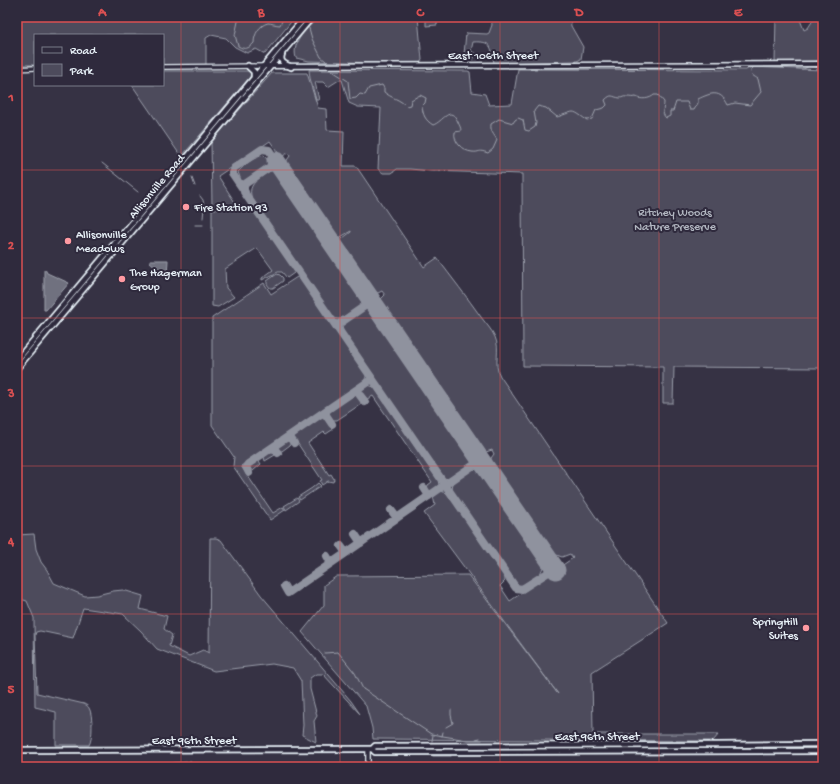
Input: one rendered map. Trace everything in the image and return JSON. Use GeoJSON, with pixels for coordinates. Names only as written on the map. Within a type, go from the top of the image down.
{"type":"FeatureCollection","features":[{"type":"Feature","properties":{"kind":"main road","name":"Allisonville Road"},"geometry":{"type":"LineString","coordinates":[[17,368],[283,52],[305,17]]}},
{"type":"Feature","properties":{"kind":"main road","name":"Allisonville Road"},"geometry":{"type":"LineString","coordinates":[[17,360],[264,66],[299,28],[312,18]]}},
{"type":"Feature","properties":{"kind":"main road"},"geometry":{"type":"LineString","coordinates":[[283,52],[281,60],[283,63],[291,67]]}},
{"type":"Feature","properties":{"kind":"main road","name":"East 106th Street"},"geometry":{"type":"LineString","coordinates":[[264,66],[823,64]]}},
{"type":"Feature","properties":{"kind":"main road"},"geometry":{"type":"LineString","coordinates":[[248,66],[253,70],[254,78]]}},
{"type":"Feature","properties":{"kind":"main road","name":"East 96th Street"},"geometry":{"type":"LineString","coordinates":[[17,750],[370,749],[375,746],[675,746],[823,744]]}},
{"type":"Feature","properties":{"kind":"main road"},"geometry":{"type":"LineString","coordinates":[[728,751],[730,748],[746,745]]}},
{"type":"Feature","properties":{"kind":"main road"},"geometry":{"type":"LineString","coordinates":[[642,751],[673,749],[675,746]]}},
{"type":"Feature","properties":{"kind":"main road","name":"East 96th Street"},"geometry":{"type":"LineString","coordinates":[[370,749],[375,752],[823,751]]}},
{"type":"Feature","properties":{"kind":"street","name":"East 106th Street"},"geometry":{"type":"LineString","coordinates":[[164,67],[264,66]]}},
{"type":"Feature","properties":{"kind":"street"},"geometry":{"type":"LineString","coordinates":[[17,69],[34,68]]}},
{"type":"Feature","properties":{"kind":"street"},"geometry":{"type":"LineString","coordinates":[[368,767],[370,749]]}},
{"type":"Feature","properties":{"kind":"green space"},"geometry":{"type":"Polygon","coordinates":[[[18,17],[295,17],[265,54],[256,49],[247,53],[235,47],[226,38],[211,35],[206,38],[206,66],[164,66],[164,34],[34,34],[34,65],[17,65],[18,17]]]}},
{"type":"Feature","properties":{"kind":"green space"},"geometry":{"type":"Polygon","coordinates":[[[318,17],[418,17],[422,60],[419,64],[309,61],[296,58],[295,52],[298,41],[318,17]]]}},
{"type":"Feature","properties":{"kind":"green space"},"geometry":{"type":"Polygon","coordinates":[[[429,17],[438,17],[437,25],[426,26],[426,20],[429,17]]]}},
{"type":"Feature","properties":{"kind":"green space"},"geometry":{"type":"Polygon","coordinates":[[[491,17],[570,17],[571,26],[583,47],[581,59],[577,61],[494,63],[490,46],[484,42],[473,42],[471,51],[476,54],[473,60],[470,56],[466,56],[464,54],[466,33],[489,33],[492,25],[491,17]]]}},
{"type":"Feature","properties":{"kind":"green space"},"geometry":{"type":"Polygon","coordinates":[[[776,17],[799,17],[804,30],[808,28],[815,17],[823,17],[823,61],[775,62],[776,17]]]}},
{"type":"Feature","properties":{"kind":"green space","name":"Ritchey Woods Nature Preserve"},"geometry":{"type":"Polygon","coordinates":[[[751,67],[823,70],[823,368],[674,367],[673,403],[663,403],[663,367],[523,366],[522,174],[410,169],[397,169],[392,173],[383,173],[378,169],[381,108],[358,107],[349,103],[342,80],[339,80],[328,87],[323,82],[315,82],[319,100],[316,100],[309,70],[468,71],[470,72],[472,92],[485,94],[489,105],[512,104],[518,69],[746,70],[751,67]]]}},
{"type":"Feature","properties":{"kind":"green space"},"geometry":{"type":"Polygon","coordinates":[[[164,71],[248,71],[251,73],[250,77],[182,156],[133,86],[164,86],[164,71]]]}},
{"type":"Feature","properties":{"kind":"green space"},"geometry":{"type":"Polygon","coordinates":[[[272,73],[307,73],[318,108],[326,109],[327,130],[344,131],[343,166],[356,166],[424,267],[437,258],[491,329],[497,342],[497,367],[500,376],[668,623],[592,672],[593,734],[719,734],[713,741],[373,739],[372,728],[366,706],[302,632],[324,605],[324,585],[337,576],[468,575],[558,694],[424,513],[435,505],[433,496],[440,491],[447,493],[505,576],[505,581],[500,586],[510,601],[573,558],[570,554],[562,557],[554,554],[491,462],[491,458],[494,454],[492,450],[486,452],[482,451],[382,304],[381,299],[385,295],[382,291],[378,293],[373,291],[339,241],[351,231],[337,239],[287,165],[287,160],[290,156],[288,153],[281,157],[270,141],[218,176],[238,207],[212,206],[211,142],[272,73]]]}},
{"type":"Feature","properties":{"kind":"green space"},"geometry":{"type":"Polygon","coordinates":[[[264,155],[270,164],[242,183],[238,172],[250,161],[264,155]]]}},
{"type":"Feature","properties":{"kind":"green space"},"geometry":{"type":"Polygon","coordinates":[[[273,171],[277,173],[362,298],[361,306],[340,319],[333,317],[252,199],[252,186],[258,179],[273,171]]]}},
{"type":"Feature","properties":{"kind":"green space"},"geometry":{"type":"Polygon","coordinates":[[[212,209],[240,209],[256,213],[295,270],[294,273],[287,278],[282,272],[278,272],[262,280],[262,278],[273,270],[257,248],[225,269],[226,288],[234,297],[218,307],[212,306],[212,209]]]}},
{"type":"Feature","properties":{"kind":"green space"},"geometry":{"type":"Polygon","coordinates":[[[277,274],[283,278],[283,281],[273,288],[270,288],[267,281],[277,274]]]}},
{"type":"Feature","properties":{"kind":"green space"},"geometry":{"type":"Polygon","coordinates":[[[297,277],[300,278],[366,374],[366,377],[364,381],[241,466],[273,513],[283,507],[285,510],[270,520],[233,466],[234,457],[212,425],[212,318],[264,283],[271,294],[297,277]]]}},
{"type":"Feature","properties":{"kind":"green space"},"geometry":{"type":"Polygon","coordinates":[[[367,309],[371,311],[472,459],[472,463],[450,479],[443,478],[343,331],[342,326],[344,323],[367,309]]]}},
{"type":"Feature","properties":{"kind":"green space"},"geometry":{"type":"Polygon","coordinates":[[[368,385],[374,387],[438,480],[439,485],[432,491],[429,491],[427,488],[432,482],[373,396],[367,399],[362,393],[362,389],[368,385]]]}},
{"type":"Feature","properties":{"kind":"green space"},"geometry":{"type":"Polygon","coordinates":[[[354,395],[357,395],[361,400],[361,404],[337,420],[333,420],[329,415],[330,411],[354,395]]]}},
{"type":"Feature","properties":{"kind":"green space"},"geometry":{"type":"Polygon","coordinates":[[[321,417],[325,418],[332,430],[326,434],[324,432],[308,443],[329,475],[331,474],[334,479],[333,482],[328,481],[322,485],[320,481],[322,480],[294,438],[294,436],[321,417]]]}},
{"type":"Feature","properties":{"kind":"green space"},"geometry":{"type":"Polygon","coordinates":[[[287,441],[290,442],[290,445],[282,451],[279,451],[278,447],[287,441]]]}},
{"type":"Feature","properties":{"kind":"green space"},"geometry":{"type":"Polygon","coordinates":[[[271,451],[275,455],[265,461],[264,457],[271,451]]]}},
{"type":"Feature","properties":{"kind":"green space"},"geometry":{"type":"Polygon","coordinates":[[[257,461],[261,464],[251,471],[249,469],[250,466],[257,461]]]}},
{"type":"Feature","properties":{"kind":"green space"},"geometry":{"type":"Polygon","coordinates":[[[472,469],[480,470],[542,561],[543,566],[538,576],[523,586],[515,583],[452,490],[453,483],[472,469]]]}},
{"type":"Feature","properties":{"kind":"green space"},"geometry":{"type":"Polygon","coordinates":[[[318,483],[321,486],[300,500],[298,497],[318,483]]]}},
{"type":"Feature","properties":{"kind":"green space"},"geometry":{"type":"Polygon","coordinates":[[[297,498],[299,501],[286,510],[284,506],[297,498]]]}},
{"type":"Feature","properties":{"kind":"green space"},"geometry":{"type":"Polygon","coordinates":[[[34,534],[36,549],[41,562],[54,583],[85,596],[123,590],[143,596],[140,609],[167,616],[164,629],[172,635],[169,646],[189,656],[203,650],[209,653],[210,538],[221,540],[261,595],[351,701],[360,714],[323,674],[316,674],[310,678],[310,689],[317,716],[314,721],[316,742],[302,735],[301,681],[293,668],[272,664],[214,671],[157,649],[123,614],[83,608],[73,638],[40,631],[36,632],[35,635],[37,693],[84,704],[89,707],[91,715],[92,732],[89,745],[56,745],[56,712],[35,707],[34,618],[27,601],[17,598],[17,535],[34,534]]]}},
{"type":"Feature","properties":{"kind":"water"},"geometry":{"type":"Polygon","coordinates":[[[150,260],[168,260],[167,276],[150,262],[150,260]]]}},
{"type":"Feature","properties":{"kind":"water"},"geometry":{"type":"Polygon","coordinates":[[[45,269],[47,273],[69,283],[46,310],[44,310],[44,270],[45,269]]]}},
{"type":"Feature","properties":{"kind":"water"},"geometry":{"type":"Polygon","coordinates":[[[191,762],[190,767],[174,767],[174,763],[191,762]]]}},
{"type":"Feature","properties":{"kind":"waterway"},"geometry":{"type":"LineString","coordinates":[[239,17],[235,35],[238,46],[243,48],[248,48],[254,43],[256,34],[262,26],[268,23],[280,25],[284,17]]}},
{"type":"Feature","properties":{"kind":"waterway"},"geometry":{"type":"LineString","coordinates":[[298,17],[301,20]]}},
{"type":"Feature","properties":{"kind":"waterway"},"geometry":{"type":"LineString","coordinates":[[306,25],[309,28],[312,39],[321,57],[329,65]]}},
{"type":"Feature","properties":{"kind":"waterway"},"geometry":{"type":"LineString","coordinates":[[330,68],[348,81],[350,99],[356,98],[360,94],[365,95],[369,88],[382,85],[384,92],[406,106],[410,105],[411,100],[420,95],[426,98],[425,103],[422,106],[424,115],[428,121],[433,125],[449,114],[452,114],[461,128],[461,131],[455,132],[455,139],[459,145],[468,151],[482,151],[488,153],[493,149],[497,140],[492,131],[491,124],[499,119],[513,123],[518,118],[523,120],[525,130],[529,131],[535,127],[536,123],[534,111],[538,106],[546,108],[557,117],[575,112],[587,120],[592,119],[596,110],[604,108],[607,105],[605,100],[611,96],[620,98],[636,97],[643,99],[658,95],[664,102],[663,113],[666,118],[670,116],[670,111],[673,111],[676,102],[687,102],[690,110],[694,110],[698,103],[698,99],[711,94],[718,94],[722,96],[728,105],[735,103],[750,105],[761,92],[758,79],[752,74],[751,70],[754,67],[803,69],[808,67],[823,68]]}},
{"type":"Feature","properties":{"kind":"waterway"},"geometry":{"type":"LineString","coordinates":[[102,163],[138,192]]}},
{"type":"Feature","properties":{"kind":"waterway"},"geometry":{"type":"LineString","coordinates":[[192,178],[195,186]]}},
{"type":"Feature","properties":{"kind":"waterway"},"geometry":{"type":"LineString","coordinates":[[200,196],[203,200],[204,206]]}},
{"type":"Feature","properties":{"kind":"waterway"},"geometry":{"type":"LineString","coordinates":[[203,218],[204,208]]}},
{"type":"Feature","properties":{"kind":"waterway"},"geometry":{"type":"LineString","coordinates":[[195,225],[203,225]]}},
{"type":"Feature","properties":{"kind":"waterway"},"geometry":{"type":"LineString","coordinates":[[325,653],[338,652],[355,673],[363,689],[431,734],[467,740],[482,740]]}},
{"type":"Feature","properties":{"kind":"waterway"},"geometry":{"type":"LineString","coordinates":[[446,727],[453,723],[451,710]]}},
{"type":"Feature","properties":{"kind":"waterway"},"geometry":{"type":"LineString","coordinates":[[442,736],[443,732]]}},
{"type":"Feature","properties":{"kind":"waterway"},"geometry":{"type":"LineString","coordinates":[[432,741],[433,735]]}},
{"type":"Feature","properties":{"kind":"waterway"},"geometry":{"type":"LineString","coordinates":[[476,739],[480,738]]}},
{"type":"Feature","properties":{"kind":"waterway"},"geometry":{"type":"LineString","coordinates":[[433,756],[451,756]]}},
{"type":"Feature","properties":{"kind":"taxiway"},"geometry":{"type":"LineString","coordinates":[[245,192],[232,173],[234,168],[262,149],[269,150],[276,161]]}},
{"type":"Feature","properties":{"kind":"taxiway"},"geometry":{"type":"LineString","coordinates":[[277,162],[245,184],[244,192],[516,588],[522,589],[555,568]]}},
{"type":"Feature","properties":{"kind":"taxiway"},"geometry":{"type":"LineString","coordinates":[[336,326],[372,301]]}},
{"type":"Feature","properties":{"kind":"taxiway"},"geometry":{"type":"LineString","coordinates":[[249,473],[246,467],[248,464],[372,379]]}},
{"type":"Feature","properties":{"kind":"taxiway"},"geometry":{"type":"LineString","coordinates":[[356,390],[365,402]]}},
{"type":"Feature","properties":{"kind":"taxiway"},"geometry":{"type":"LineString","coordinates":[[324,412],[332,424]]}},
{"type":"Feature","properties":{"kind":"taxiway"},"geometry":{"type":"LineString","coordinates":[[289,436],[294,443]]}},
{"type":"Feature","properties":{"kind":"taxiway"},"geometry":{"type":"LineString","coordinates":[[273,447],[278,453]]}},
{"type":"Feature","properties":{"kind":"taxiway"},"geometry":{"type":"LineString","coordinates":[[284,586],[288,593],[481,460]]}},
{"type":"Feature","properties":{"kind":"taxiway"},"geometry":{"type":"LineString","coordinates":[[424,488],[429,496]]}},
{"type":"Feature","properties":{"kind":"taxiway"},"geometry":{"type":"LineString","coordinates":[[391,510],[397,518]]}},
{"type":"Feature","properties":{"kind":"taxiway"},"geometry":{"type":"LineString","coordinates":[[355,534],[361,543]]}},
{"type":"Feature","properties":{"kind":"taxiway"},"geometry":{"type":"LineString","coordinates":[[341,546],[346,553]]}},
{"type":"Feature","properties":{"kind":"taxiway"},"geometry":{"type":"LineString","coordinates":[[327,556],[331,563]]}},
{"type":"Feature","properties":{"kind":"runway"},"geometry":{"type":"LineString","coordinates":[[276,161],[556,570]]}},
{"type":"Feature","properties":{"kind":"place","name":"Fire Station 93"},"geometry":{"type":"Point","coordinates":[186,207]}},
{"type":"Feature","properties":{"kind":"place","name":"Allisonville Meadows"},"geometry":{"type":"Point","coordinates":[68,241]}},
{"type":"Feature","properties":{"kind":"place","name":"The Hagerman Group"},"geometry":{"type":"Point","coordinates":[122,279]}},
{"type":"Feature","properties":{"kind":"place","name":"SpringHill Suites"},"geometry":{"type":"Point","coordinates":[806,628]}}]}
